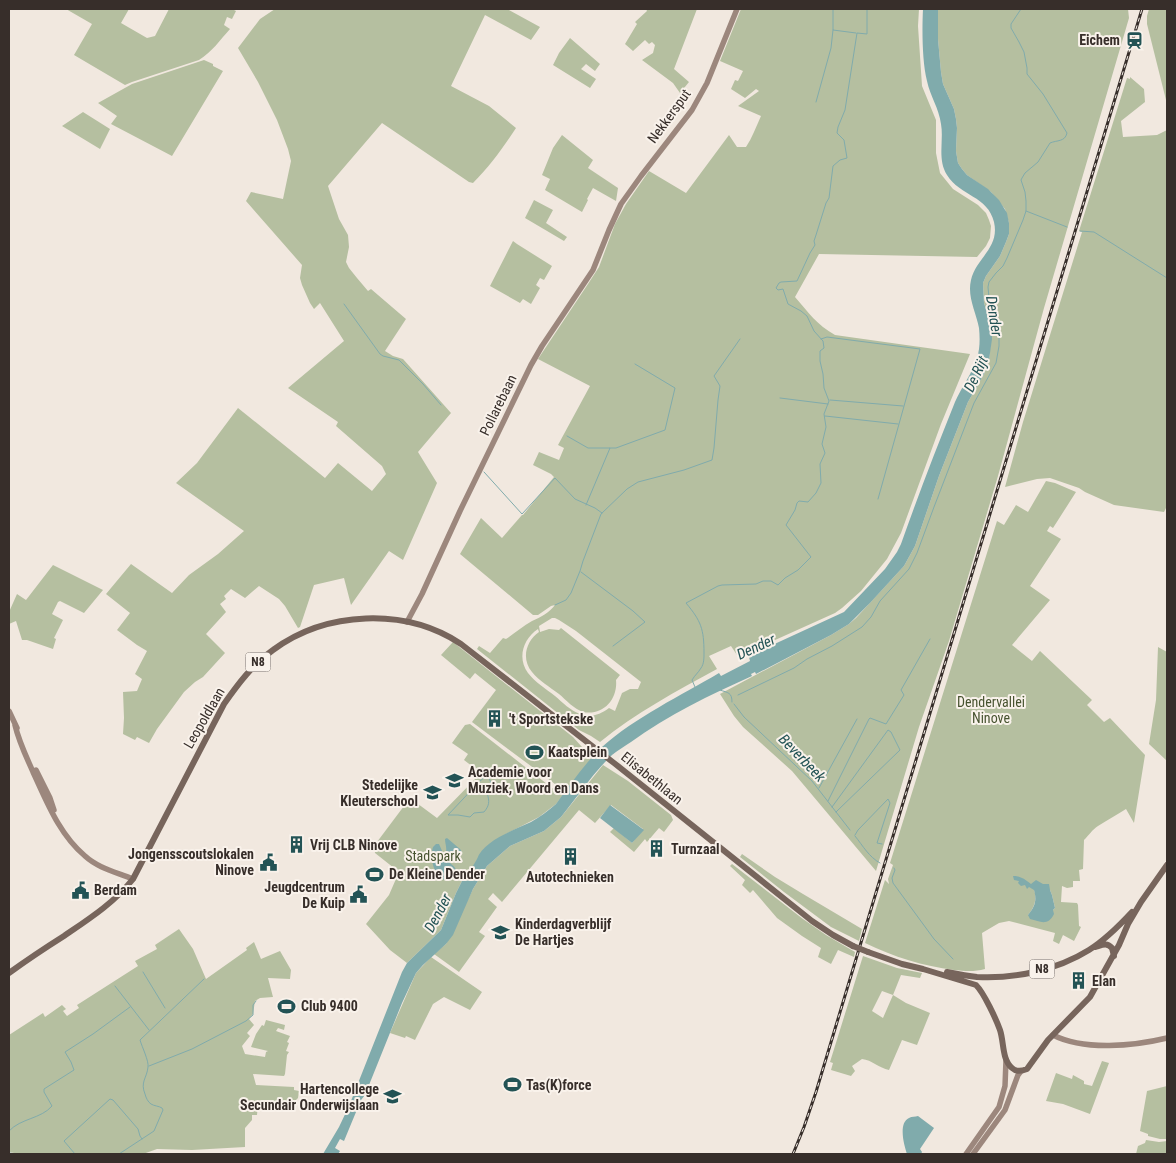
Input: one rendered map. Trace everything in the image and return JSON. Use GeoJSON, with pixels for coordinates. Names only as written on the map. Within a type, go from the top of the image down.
{"type":"FeatureCollection","features":[{"type":"Feature","properties":{"kind":"main road","name":"Leopoldlaan"},"geometry":{"type":"LineString","coordinates":[[132,880],[224,704],[238,684],[256,664],[272,650],[288,640],[307,631],[338,622],[368,618],[407,622]]}},
{"type":"Feature","properties":{"kind":"main road","name":"Elisabethlaan"},"geometry":{"type":"LineString","coordinates":[[407,622],[433,629],[451,637],[466,647],[812,921],[853,946],[902,964],[923,969]]}},
{"type":"Feature","properties":{"kind":"main road","name":"N8"},"geometry":{"type":"LineString","coordinates":[[1021,1071],[1027,1068],[1053,1035],[1090,996],[1114,956],[1128,924],[1167,865]]}},
{"type":"Feature","properties":{"kind":"main road","name":"N8"},"geometry":{"type":"LineString","coordinates":[[9,973],[101,910],[119,895],[132,880]]}},
{"type":"Feature","properties":{"kind":"main road","name":"N8"},"geometry":{"type":"LineString","coordinates":[[923,969],[977,977],[1010,976],[1036,971],[1071,960],[1090,949],[1114,930],[1141,902]]}},
{"type":"Feature","properties":{"kind":"main road"},"geometry":{"type":"LineString","coordinates":[[1090,949],[1104,944],[1108,945],[1112,948],[1114,956]]}},
{"type":"Feature","properties":{"kind":"main road","name":"N8"},"geometry":{"type":"LineString","coordinates":[[923,969],[973,984],[980,989]]}},
{"type":"Feature","properties":{"kind":"main road"},"geometry":{"type":"LineString","coordinates":[[991,976],[982,983],[980,989],[996,1019],[1006,1058],[1011,1068],[1021,1071]]}},
{"type":"Feature","properties":{"kind":"street","name":"Nekkersput"},"geometry":{"type":"LineString","coordinates":[[621,204],[640,176],[692,110],[707,83],[738,9]]}},
{"type":"Feature","properties":{"kind":"street","name":"Pollarebaan"},"geometry":{"type":"LineString","coordinates":[[407,622],[531,365],[593,270],[621,204]]}},
{"type":"Feature","properties":{"kind":"street"},"geometry":{"type":"LineString","coordinates":[[9,711],[50,798],[56,819],[63,832],[72,844],[86,857],[102,867],[132,880]]}},
{"type":"Feature","properties":{"kind":"street"},"geometry":{"type":"LineString","coordinates":[[1053,1035],[1065,1040],[1109,1046],[1145,1043],[1167,1038]]}},
{"type":"Feature","properties":{"kind":"street"},"geometry":{"type":"LineString","coordinates":[[966,1154],[999,1107],[1005,1086],[1006,1058]]}},
{"type":"Feature","properties":{"kind":"street"},"geometry":{"type":"LineString","coordinates":[[973,1154],[1005,1110],[1021,1071]]}},
{"type":"Feature","properties":{"kind":"green space"},"geometry":{"type":"Polygon","coordinates":[[[66,9],[129,9],[121,23],[147,38],[155,36],[169,9],[232,9],[236,11],[232,19],[227,17],[224,25],[230,29],[204,57],[125,85],[74,55],[92,24],[66,9]]]}},
{"type":"Feature","properties":{"kind":"green space"},"geometry":{"type":"Polygon","coordinates":[[[275,9],[507,9],[540,27],[531,40],[485,15],[451,86],[489,106],[516,128],[496,157],[473,183],[382,123],[328,186],[339,219],[348,235],[349,247],[346,262],[349,268],[368,291],[371,289],[406,319],[385,351],[403,359],[451,413],[418,452],[437,483],[403,560],[389,551],[351,605],[344,578],[314,585],[300,627],[298,628],[279,599],[259,586],[245,598],[231,589],[224,596],[226,599],[220,604],[226,612],[206,634],[225,653],[203,677],[184,692],[149,743],[137,737],[135,740],[123,734],[123,692],[137,691],[142,679],[135,674],[147,651],[117,630],[130,613],[106,594],[131,564],[172,593],[189,575],[218,554],[244,531],[176,483],[197,463],[238,408],[325,478],[338,463],[372,491],[386,474],[382,466],[336,426],[338,422],[288,388],[344,341],[320,303],[314,309],[310,303],[300,278],[302,265],[246,201],[251,192],[283,199],[291,161],[277,120],[238,48],[260,19],[275,9]]]}},
{"type":"Feature","properties":{"kind":"green space"},"geometry":{"type":"Polygon","coordinates":[[[646,9],[697,9],[674,69],[689,82],[680,93],[673,83],[642,60],[653,53],[655,45],[652,42],[649,44],[645,40],[633,51],[625,44],[637,24],[635,22],[647,11],[646,9]]]}},
{"type":"Feature","properties":{"kind":"green space"},"geometry":{"type":"Polygon","coordinates":[[[741,9],[919,9],[918,26],[922,86],[936,120],[936,153],[940,173],[953,189],[978,205],[986,213],[991,226],[990,238],[977,257],[819,254],[795,297],[818,323],[835,335],[970,354],[941,424],[901,533],[887,559],[861,591],[835,613],[739,658],[731,646],[709,656],[717,669],[642,712],[600,742],[579,730],[477,649],[479,646],[490,653],[503,638],[506,639],[545,614],[555,605],[538,615],[533,615],[460,554],[481,518],[502,538],[554,477],[533,465],[539,452],[559,460],[564,448],[558,445],[590,386],[538,359],[599,267],[615,224],[626,204],[649,171],[686,193],[729,135],[737,147],[746,147],[750,140],[761,116],[738,106],[759,91],[756,89],[745,98],[731,89],[735,80],[738,81],[743,71],[720,61],[741,9]],[[555,618],[539,626],[540,632],[549,629],[559,630],[561,628],[620,675],[616,680],[612,700],[603,709],[590,713],[583,712],[573,707],[538,678],[529,667],[526,651],[531,640],[539,632],[538,629],[525,643],[523,649],[523,661],[528,673],[577,713],[591,716],[609,708],[615,711],[622,693],[630,689],[638,689],[641,682],[576,631],[555,618]]]}},
{"type":"Feature","properties":{"kind":"green space"},"geometry":{"type":"Polygon","coordinates":[[[938,9],[1128,9],[1129,18],[1044,308],[998,476],[949,641],[919,727],[876,871],[792,771],[743,727],[720,694],[849,624],[904,566],[915,546],[939,476],[968,402],[984,374],[989,360],[992,327],[984,303],[983,283],[1000,256],[1009,234],[1009,223],[1005,209],[991,192],[967,175],[958,163],[956,119],[954,109],[943,84],[941,72],[938,9]]]}},
{"type":"Feature","properties":{"kind":"green space"},"geometry":{"type":"Polygon","coordinates":[[[1149,9],[1167,9],[1167,104],[1147,24],[1149,9]]]}},
{"type":"Feature","properties":{"kind":"green space"},"geometry":{"type":"Polygon","coordinates":[[[570,38],[600,64],[595,71],[586,64],[581,69],[596,79],[590,88],[553,65],[570,38]]]}},
{"type":"Feature","properties":{"kind":"green space"},"geometry":{"type":"Polygon","coordinates":[[[204,60],[223,71],[172,156],[111,124],[117,116],[98,103],[132,84],[204,60]]]}},
{"type":"Feature","properties":{"kind":"green space"},"geometry":{"type":"Polygon","coordinates":[[[1130,77],[1144,89],[1145,102],[1121,121],[1123,137],[1157,135],[1167,130],[1167,506],[1164,512],[1114,505],[1079,488],[1050,478],[1037,479],[1005,487],[1023,422],[1082,232],[1079,231],[1127,78],[1130,79],[1130,77]]]}},
{"type":"Feature","properties":{"kind":"green space"},"geometry":{"type":"Polygon","coordinates":[[[83,112],[110,129],[100,149],[62,126],[83,112]]]}},
{"type":"Feature","properties":{"kind":"green space"},"geometry":{"type":"Polygon","coordinates":[[[562,135],[593,160],[588,168],[618,188],[616,201],[593,188],[582,212],[545,190],[550,179],[542,175],[553,148],[562,135]]]}},
{"type":"Feature","properties":{"kind":"green space"},"geometry":{"type":"Polygon","coordinates":[[[534,200],[553,210],[546,223],[567,237],[564,241],[525,218],[534,200]]]}},
{"type":"Feature","properties":{"kind":"green space"},"geometry":{"type":"Polygon","coordinates":[[[513,241],[552,266],[544,280],[540,278],[536,285],[540,288],[531,304],[523,299],[520,303],[490,286],[513,241]]]}},
{"type":"Feature","properties":{"kind":"green space","name":"Dendervallei Ninove"},"geometry":{"type":"Polygon","coordinates":[[[1046,481],[1076,492],[1053,528],[1050,526],[1047,531],[1061,539],[1030,586],[1050,600],[1012,645],[1032,661],[1040,651],[1092,700],[1087,705],[1104,722],[1110,718],[1145,755],[1134,823],[1126,809],[1096,828],[1084,840],[1083,869],[1079,870],[1080,881],[1073,881],[1073,887],[1067,888],[1062,886],[1061,902],[1077,903],[1078,905],[1079,926],[1081,927],[1074,941],[1063,935],[1059,944],[1053,941],[1055,933],[1009,921],[999,923],[982,933],[985,969],[966,971],[931,966],[898,957],[865,943],[885,880],[889,884],[888,879],[893,865],[890,863],[997,521],[1004,525],[1016,505],[1028,512],[1046,481]],[[1019,881],[1034,889],[1035,903],[1028,915],[1055,908],[1050,890],[1019,881]]]}},
{"type":"Feature","properties":{"kind":"green space"},"geometry":{"type":"Polygon","coordinates":[[[53,565],[103,590],[84,613],[60,601],[58,602],[52,614],[63,620],[54,638],[56,639],[53,649],[22,640],[16,621],[9,624],[9,612],[17,594],[26,600],[53,565]]]}},
{"type":"Feature","properties":{"kind":"green space","name":"Stadspark"},"geometry":{"type":"Polygon","coordinates":[[[453,642],[573,737],[581,748],[593,757],[556,804],[539,817],[506,834],[485,848],[467,876],[464,877],[441,930],[407,963],[390,950],[366,924],[389,895],[399,872],[375,853],[374,846],[410,798],[437,818],[481,773],[464,760],[468,754],[452,743],[465,725],[470,724],[556,791],[559,787],[472,722],[496,690],[475,673],[470,679],[441,655],[453,642]]]}},
{"type":"Feature","properties":{"kind":"green space"},"geometry":{"type":"Polygon","coordinates":[[[1158,647],[1167,652],[1167,761],[1149,744],[1156,700],[1158,647]]]}},
{"type":"Feature","properties":{"kind":"green space"},"geometry":{"type":"Polygon","coordinates":[[[603,765],[628,781],[671,815],[673,820],[664,832],[659,828],[647,842],[645,839],[634,852],[610,832],[614,828],[632,843],[643,829],[611,805],[595,823],[579,810],[502,902],[493,893],[488,899],[497,907],[479,932],[485,936],[459,972],[434,954],[446,944],[473,889],[487,866],[510,846],[544,831],[561,817],[603,765]]]}},
{"type":"Feature","properties":{"kind":"green space"},"geometry":{"type":"Polygon","coordinates":[[[742,854],[775,877],[862,929],[859,941],[831,927],[740,857],[742,854]]]}},
{"type":"Feature","properties":{"kind":"green space"},"geometry":{"type":"Polygon","coordinates":[[[732,864],[803,919],[855,952],[854,957],[838,950],[831,964],[818,957],[821,948],[777,918],[753,890],[750,893],[742,885],[745,880],[730,866],[732,864]]]}},
{"type":"Feature","properties":{"kind":"green space"},"geometry":{"type":"Polygon","coordinates":[[[179,929],[193,949],[206,979],[247,950],[246,948],[254,942],[261,959],[280,951],[291,970],[290,979],[268,978],[273,997],[260,998],[255,1001],[253,1014],[249,1019],[254,1025],[247,1033],[250,1036],[242,1046],[245,1054],[265,1057],[268,1051],[251,1047],[256,1034],[262,1025],[264,1026],[266,1020],[285,1025],[284,1030],[278,1028],[276,1031],[290,1036],[287,1042],[289,1043],[286,1051],[289,1052],[284,1076],[253,1074],[256,1085],[294,1087],[294,1090],[299,1091],[298,1098],[279,1107],[258,1104],[257,1115],[252,1115],[252,1120],[245,1128],[245,1147],[192,1150],[157,1149],[143,1154],[19,1154],[9,1152],[9,1035],[43,1013],[45,1017],[62,1005],[66,1009],[63,1011],[67,1016],[79,1008],[77,1005],[138,966],[135,961],[157,949],[155,945],[179,929]]]}},
{"type":"Feature","properties":{"kind":"green space"},"geometry":{"type":"Polygon","coordinates":[[[863,956],[897,968],[922,973],[920,978],[901,975],[893,995],[906,1003],[930,1013],[917,1045],[902,1040],[889,1070],[862,1059],[852,1066],[855,1071],[851,1076],[831,1070],[833,1063],[830,1062],[863,956]],[[882,991],[872,1011],[883,1018],[893,995],[882,991]]]}},
{"type":"Feature","properties":{"kind":"green space"},"geometry":{"type":"Polygon","coordinates":[[[431,957],[482,992],[470,1010],[444,997],[433,1004],[415,1040],[390,1033],[416,973],[431,957]]]}},
{"type":"Feature","properties":{"kind":"green space"},"geometry":{"type":"Polygon","coordinates":[[[1102,1061],[1109,1063],[1090,1114],[1063,1104],[1046,1101],[1056,1073],[1072,1079],[1073,1075],[1084,1081],[1084,1084],[1092,1086],[1102,1061]]]}},
{"type":"Feature","properties":{"kind":"green space"},"geometry":{"type":"Polygon","coordinates":[[[1167,1086],[1167,1139],[1148,1136],[1148,1134],[1140,1131],[1147,1091],[1167,1086]]]}},
{"type":"Feature","properties":{"kind":"green space"},"geometry":{"type":"Polygon","coordinates":[[[1146,1140],[1167,1141],[1167,1154],[1136,1154],[1138,1146],[1145,1143],[1146,1140]]]}},
{"type":"Feature","properties":{"kind":"water"},"geometry":{"type":"Polygon","coordinates":[[[923,9],[938,9],[941,72],[943,84],[954,109],[956,119],[958,163],[967,175],[988,189],[999,200],[1007,213],[1009,234],[1000,256],[983,283],[984,303],[992,327],[989,360],[984,374],[968,402],[939,476],[915,546],[904,566],[849,624],[756,674],[755,672],[751,674],[752,676],[690,706],[645,732],[614,753],[605,762],[561,817],[544,831],[510,846],[487,866],[473,889],[453,935],[416,973],[344,1141],[340,1139],[335,1148],[340,1151],[338,1154],[323,1154],[349,1106],[402,972],[407,963],[441,930],[464,877],[467,876],[480,853],[492,841],[534,820],[553,807],[596,753],[629,726],[719,673],[721,676],[750,661],[749,657],[753,654],[844,612],[885,569],[897,552],[955,402],[977,358],[980,343],[979,328],[971,298],[970,286],[974,272],[991,246],[995,231],[991,213],[980,201],[953,182],[947,175],[942,163],[940,118],[925,73],[923,9]]]}},
{"type":"Feature","properties":{"kind":"water"},"geometry":{"type":"Polygon","coordinates":[[[610,805],[644,830],[632,843],[600,818],[610,805]]]}},
{"type":"Feature","properties":{"kind":"water"},"geometry":{"type":"Polygon","coordinates":[[[447,838],[462,852],[457,856],[451,855],[447,858],[457,872],[452,878],[447,880],[442,879],[434,869],[432,854],[433,847],[436,844],[439,844],[443,853],[446,852],[445,839],[447,838]]]}},
{"type":"Feature","properties":{"kind":"water"},"geometry":{"type":"Polygon","coordinates":[[[1013,876],[1023,878],[1031,884],[1036,880],[1043,884],[1049,884],[1055,908],[1052,918],[1047,922],[1030,919],[1028,915],[1034,906],[1034,890],[1029,887],[1027,889],[1025,885],[1021,886],[1018,883],[1019,881],[1014,880],[1013,876]]]}},
{"type":"Feature","properties":{"kind":"water"},"geometry":{"type":"Polygon","coordinates":[[[918,1116],[934,1128],[920,1149],[921,1154],[907,1154],[904,1145],[904,1124],[909,1118],[918,1116]]]}},
{"type":"Feature","properties":{"kind":"waterway"},"geometry":{"type":"LineString","coordinates":[[833,9],[833,30],[856,33]]}},
{"type":"Feature","properties":{"kind":"waterway"},"geometry":{"type":"LineString","coordinates":[[695,687],[692,680],[704,661],[703,638],[701,626],[686,603],[722,585],[756,584],[763,581],[771,581],[778,585],[798,570],[811,557],[786,525],[797,503],[799,501],[808,502],[816,493],[821,483],[820,464],[825,453],[822,444],[826,427],[824,414],[829,401],[824,388],[820,361],[820,351],[824,348],[823,341],[814,331],[807,316],[788,304],[783,289],[778,290],[776,288],[781,282],[797,281],[815,245],[814,241],[829,198],[833,166],[840,160],[847,158],[844,140],[837,133],[845,110],[857,33],[867,34],[867,9]]}},
{"type":"Feature","properties":{"kind":"waterway","name":"De Rijt"},"geometry":{"type":"LineString","coordinates":[[738,695],[794,668],[862,627],[871,617],[880,601],[909,569],[917,553],[974,403],[996,363],[999,332],[996,316],[989,298],[989,282],[1003,266],[1026,211],[1022,178],[1038,162],[1050,143],[1063,139],[1067,133],[1043,94],[1027,74],[1024,52],[1011,28],[1011,24],[1021,9]]}},
{"type":"Feature","properties":{"kind":"waterway"},"geometry":{"type":"LineString","coordinates":[[816,102],[831,48],[833,30]]}},
{"type":"Feature","properties":{"kind":"waterway"},"geometry":{"type":"LineString","coordinates":[[1026,211],[1067,227]]}},
{"type":"Feature","properties":{"kind":"waterway"},"geometry":{"type":"LineString","coordinates":[[1080,231],[1094,232],[1167,278]]}},
{"type":"Feature","properties":{"kind":"waterway"},"geometry":{"type":"LineString","coordinates":[[344,304],[380,354],[399,360],[441,405]]}},
{"type":"Feature","properties":{"kind":"waterway"},"geometry":{"type":"LineString","coordinates":[[821,339],[827,337],[920,349],[878,499]]}},
{"type":"Feature","properties":{"kind":"waterway"},"geometry":{"type":"LineString","coordinates":[[555,605],[566,600],[571,593],[601,514],[627,489],[638,482],[684,470],[712,460],[720,386],[714,376],[740,339]]}},
{"type":"Feature","properties":{"kind":"waterway"},"geometry":{"type":"LineString","coordinates":[[610,448],[616,448],[665,430],[675,388],[635,364]]}},
{"type":"Feature","properties":{"kind":"waterway"},"geometry":{"type":"LineString","coordinates":[[780,398],[828,404]]}},
{"type":"Feature","properties":{"kind":"waterway"},"geometry":{"type":"LineString","coordinates":[[830,400],[903,406]]}},
{"type":"Feature","properties":{"kind":"waterway"},"geometry":{"type":"LineString","coordinates":[[825,416],[898,424]]}},
{"type":"Feature","properties":{"kind":"waterway"},"geometry":{"type":"LineString","coordinates":[[567,436],[588,448],[610,448],[586,505]]}},
{"type":"Feature","properties":{"kind":"waterway"},"geometry":{"type":"LineString","coordinates":[[484,472],[522,514],[555,478],[575,499],[602,513]]}},
{"type":"Feature","properties":{"kind":"waterway"},"geometry":{"type":"LineString","coordinates":[[581,572],[645,622],[613,646]]}},
{"type":"Feature","properties":{"kind":"waterway"},"geometry":{"type":"LineString","coordinates":[[828,801],[869,719],[886,724],[904,695],[901,690],[930,639]]}},
{"type":"Feature","properties":{"kind":"waterway","name":"Beverbeek"},"geometry":{"type":"LineString","coordinates":[[720,690],[727,692],[732,702]]}},
{"type":"Feature","properties":{"kind":"waterway","name":"Beverbeek"},"geometry":{"type":"LineString","coordinates":[[734,704],[744,717],[812,781],[850,830]]}},
{"type":"Feature","properties":{"kind":"waterway"},"geometry":{"type":"LineString","coordinates":[[819,788],[857,719]]}},
{"type":"Feature","properties":{"kind":"waterway"},"geometry":{"type":"LineString","coordinates":[[832,807],[888,730],[891,732],[900,750],[836,812]]}},
{"type":"Feature","properties":{"kind":"waterway"},"geometry":{"type":"LineString","coordinates":[[488,775],[492,786],[487,793],[488,804],[484,812],[474,813],[470,817],[448,815],[488,775]]}},
{"type":"Feature","properties":{"kind":"waterway"},"geometry":{"type":"LineString","coordinates":[[855,835],[888,799],[890,803],[877,843],[882,844]]}},
{"type":"Feature","properties":{"kind":"waterway","name":"Beverbeek"},"geometry":{"type":"LineString","coordinates":[[855,836],[869,854],[880,863]]}},
{"type":"Feature","properties":{"kind":"waterway","name":"Beverbeek"},"geometry":{"type":"LineString","coordinates":[[894,868],[893,883],[934,939],[953,959]]}},
{"type":"Feature","properties":{"kind":"waterway"},"geometry":{"type":"LineString","coordinates":[[143,972],[165,1008]]}},
{"type":"Feature","properties":{"kind":"waterway"},"geometry":{"type":"LineString","coordinates":[[119,1154],[154,1131],[163,1110],[161,1107],[150,1103],[145,1095],[143,1086],[148,1064],[140,1040],[204,979]]}},
{"type":"Feature","properties":{"kind":"waterway"},"geometry":{"type":"LineString","coordinates":[[115,986],[149,1030]]}},
{"type":"Feature","properties":{"kind":"waterway"},"geometry":{"type":"LineString","coordinates":[[149,1066],[192,1049],[246,1021],[253,1015],[253,1005],[256,1001]]}},
{"type":"Feature","properties":{"kind":"waterway"},"geometry":{"type":"LineString","coordinates":[[9,1131],[19,1123],[42,1114],[52,1106],[44,1089],[74,1070],[65,1052],[130,1007]]}},
{"type":"Feature","properties":{"kind":"waterway"},"geometry":{"type":"LineString","coordinates":[[75,1154],[64,1141],[110,1099],[113,1100],[138,1129],[142,1139]]}},
{"type":"Feature","properties":{"kind":"waterway"},"geometry":{"type":"LineString","coordinates":[[9,1153],[16,1154]]}},
{"type":"Feature","properties":{"kind":"railway"},"geometry":{"type":"LineString","coordinates":[[793,1154],[816,1092],[1142,9]]}},
{"type":"Feature","properties":{"kind":"place","name":"Eichem"},"geometry":{"type":"Point","coordinates":[1134,40]}},
{"type":"Feature","properties":{"kind":"place","name":"'t Sportstekske"},"geometry":{"type":"Point","coordinates":[495,719]}},
{"type":"Feature","properties":{"kind":"place","name":"Kaatsplein"},"geometry":{"type":"Point","coordinates":[534,752]}},
{"type":"Feature","properties":{"kind":"place","name":"Academie voor Muziek, Woord en Dans"},"geometry":{"type":"Point","coordinates":[454,780]}},
{"type":"Feature","properties":{"kind":"place","name":"Stedelijke Kleuterschool"},"geometry":{"type":"Point","coordinates":[432,793]}},
{"type":"Feature","properties":{"kind":"place","name":"Vrij CLB Ninove"},"geometry":{"type":"Point","coordinates":[296,845]}},
{"type":"Feature","properties":{"kind":"place","name":"Turnzaal"},"geometry":{"type":"Point","coordinates":[657,849]}},
{"type":"Feature","properties":{"kind":"place","name":"Autotechnieken"},"geometry":{"type":"Point","coordinates":[570,857]}},
{"type":"Feature","properties":{"kind":"place","name":"Jongensscoutslokalen Ninove"},"geometry":{"type":"Point","coordinates":[268,862]}},
{"type":"Feature","properties":{"kind":"place","name":"De Kleine Dender"},"geometry":{"type":"Point","coordinates":[375,874]}},
{"type":"Feature","properties":{"kind":"place","name":"Berdam"},"geometry":{"type":"Point","coordinates":[80,890]}},
{"type":"Feature","properties":{"kind":"place","name":"Jeugdcentrum De Kuip"},"geometry":{"type":"Point","coordinates":[359,895]}},
{"type":"Feature","properties":{"kind":"place","name":"Kinderdagverblijf De Hartjes"},"geometry":{"type":"Point","coordinates":[501,932]}},
{"type":"Feature","properties":{"kind":"place","name":"Elan"},"geometry":{"type":"Point","coordinates":[1078,981]}},
{"type":"Feature","properties":{"kind":"place","name":"Club 9400"},"geometry":{"type":"Point","coordinates":[287,1006]}},
{"type":"Feature","properties":{"kind":"place","name":"Tas(K)force"},"geometry":{"type":"Point","coordinates":[512,1085]}},
{"type":"Feature","properties":{"kind":"place","name":"Hartencollege Secundair Onderwijslaan"},"geometry":{"type":"Point","coordinates":[393,1097]}},
{"type":"Feature","properties":{"kind":"water label","name":"Dender"},"geometry":{"type":"Point","coordinates":[994,316]}},
{"type":"Feature","properties":{"kind":"water label","name":"Dender"},"geometry":{"type":"Point","coordinates":[756,647]}},
{"type":"Feature","properties":{"kind":"water label","name":"Dender"},"geometry":{"type":"Point","coordinates":[438,913]}}]}
